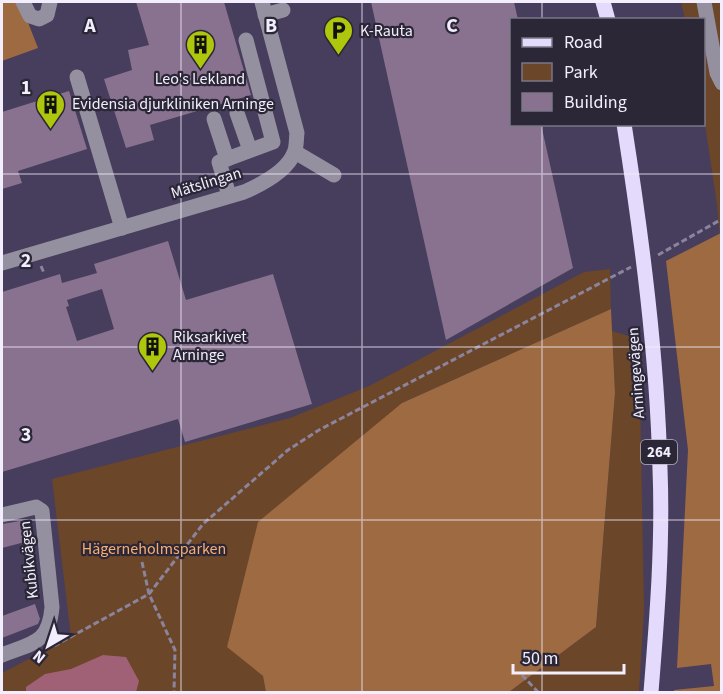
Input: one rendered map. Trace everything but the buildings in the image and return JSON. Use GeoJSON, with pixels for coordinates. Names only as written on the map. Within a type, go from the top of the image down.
{"type":"FeatureCollection","features":[{"type":"Feature","properties":{"kind":"main road"},"geometry":{"type":"LineString","coordinates":[[603,2],[607,18]]}},
{"type":"Feature","properties":{"kind":"main road","name":"Arningevägen"},"geometry":{"type":"LineString","coordinates":[[624,126],[638,212],[650,319],[660,469],[660,590],[651,693]]}},
{"type":"Feature","properties":{"kind":"street"},"geometry":{"type":"LineString","coordinates":[[23,2],[30,16],[39,19],[47,15],[50,2]]}},
{"type":"Feature","properties":{"kind":"street"},"geometry":{"type":"LineString","coordinates":[[704,2],[705,18]]}},
{"type":"Feature","properties":{"kind":"street"},"geometry":{"type":"LineString","coordinates":[[283,10],[264,8],[297,133],[295,152],[334,175]]}},
{"type":"Feature","properties":{"kind":"street"},"geometry":{"type":"LineString","coordinates":[[705,19],[717,73],[722,83]]}},
{"type":"Feature","properties":{"kind":"street"},"geometry":{"type":"LineString","coordinates":[[229,195],[219,162],[273,142],[246,40]]}},
{"type":"Feature","properties":{"kind":"street"},"geometry":{"type":"LineString","coordinates":[[77,77],[122,228]]}},
{"type":"Feature","properties":{"kind":"street"},"geometry":{"type":"LineString","coordinates":[[237,113],[250,150]]}},
{"type":"Feature","properties":{"kind":"street"},"geometry":{"type":"LineString","coordinates":[[214,119],[227,159]]}},
{"type":"Feature","properties":{"kind":"street","name":"Mätslingan"},"geometry":{"type":"LineString","coordinates":[[2,263],[264,183],[289,161],[295,152]]}},
{"type":"Feature","properties":{"kind":"street","name":"Kubikvägen"},"geometry":{"type":"LineString","coordinates":[[2,515],[36,507],[42,511],[52,607],[51,623],[45,635],[36,642],[2,656]]}},
{"type":"Feature","properties":{"kind":"path"},"geometry":{"type":"LineString","coordinates":[[654,258],[722,219]]}},
{"type":"Feature","properties":{"kind":"path"},"geometry":{"type":"LineString","coordinates":[[51,648],[149,594],[203,524],[296,445],[319,430],[632,267]]}},
{"type":"Feature","properties":{"kind":"path"},"geometry":{"type":"LineString","coordinates":[[142,562],[149,594],[175,650],[174,693]]}},
{"type":"Feature","properties":{"kind":"path"},"geometry":{"type":"LineString","coordinates":[[522,675],[538,693]]}},
{"type":"Feature","properties":{"kind":"green space"},"geometry":{"type":"Polygon","coordinates":[[[681,2],[721,2],[721,249],[705,125],[705,18],[685,18],[681,2]]]}},
{"type":"Feature","properties":{"kind":"green space","name":"Hägerneholmsparken"},"geometry":{"type":"Polygon","coordinates":[[[610,269],[611,309],[402,403],[227,646],[263,676],[266,692],[2,692],[2,673],[71,637],[52,479],[290,418],[369,386],[584,272],[610,269]]]}},
{"type":"Feature","properties":{"kind":"green space"},"geometry":{"type":"Polygon","coordinates":[[[612,331],[639,339],[644,609],[639,692],[509,692],[596,627],[615,393],[612,331]]]}},
{"type":"Feature","properties":{"kind":"shaded area"},"geometry":{"type":"Polygon","coordinates":[[[2,2],[20,2],[38,48],[2,61],[2,2]]]}},
{"type":"Feature","properties":{"kind":"shaded area"},"geometry":{"type":"Polygon","coordinates":[[[721,233],[721,692],[674,692],[674,690],[714,686],[711,664],[677,668],[688,450],[666,261],[721,233]]]}},
{"type":"Feature","properties":{"kind":"shaded area"},"geometry":{"type":"Polygon","coordinates":[[[611,309],[615,393],[596,627],[509,692],[266,692],[263,676],[227,647],[258,522],[402,403],[611,309]]]}},
{"type":"Feature","properties":{"kind":"shaded area"},"geometry":{"type":"Polygon","coordinates":[[[103,655],[126,657],[139,681],[136,692],[26,692],[26,687],[45,674],[71,669],[103,655]]]}},
{"type":"Feature","properties":{"kind":"place","name":"K-Rauta"},"geometry":{"type":"Point","coordinates":[339,56]}},
{"type":"Feature","properties":{"kind":"place","name":"Leo's Lekland"},"geometry":{"type":"Point","coordinates":[200,70]}},
{"type":"Feature","properties":{"kind":"place","name":"Evidensia djurkliniken Arninge"},"geometry":{"type":"Point","coordinates":[51,130]}},
{"type":"Feature","properties":{"kind":"place","name":"Riksarkivet Arninge"},"geometry":{"type":"Point","coordinates":[152,372]}}]}
